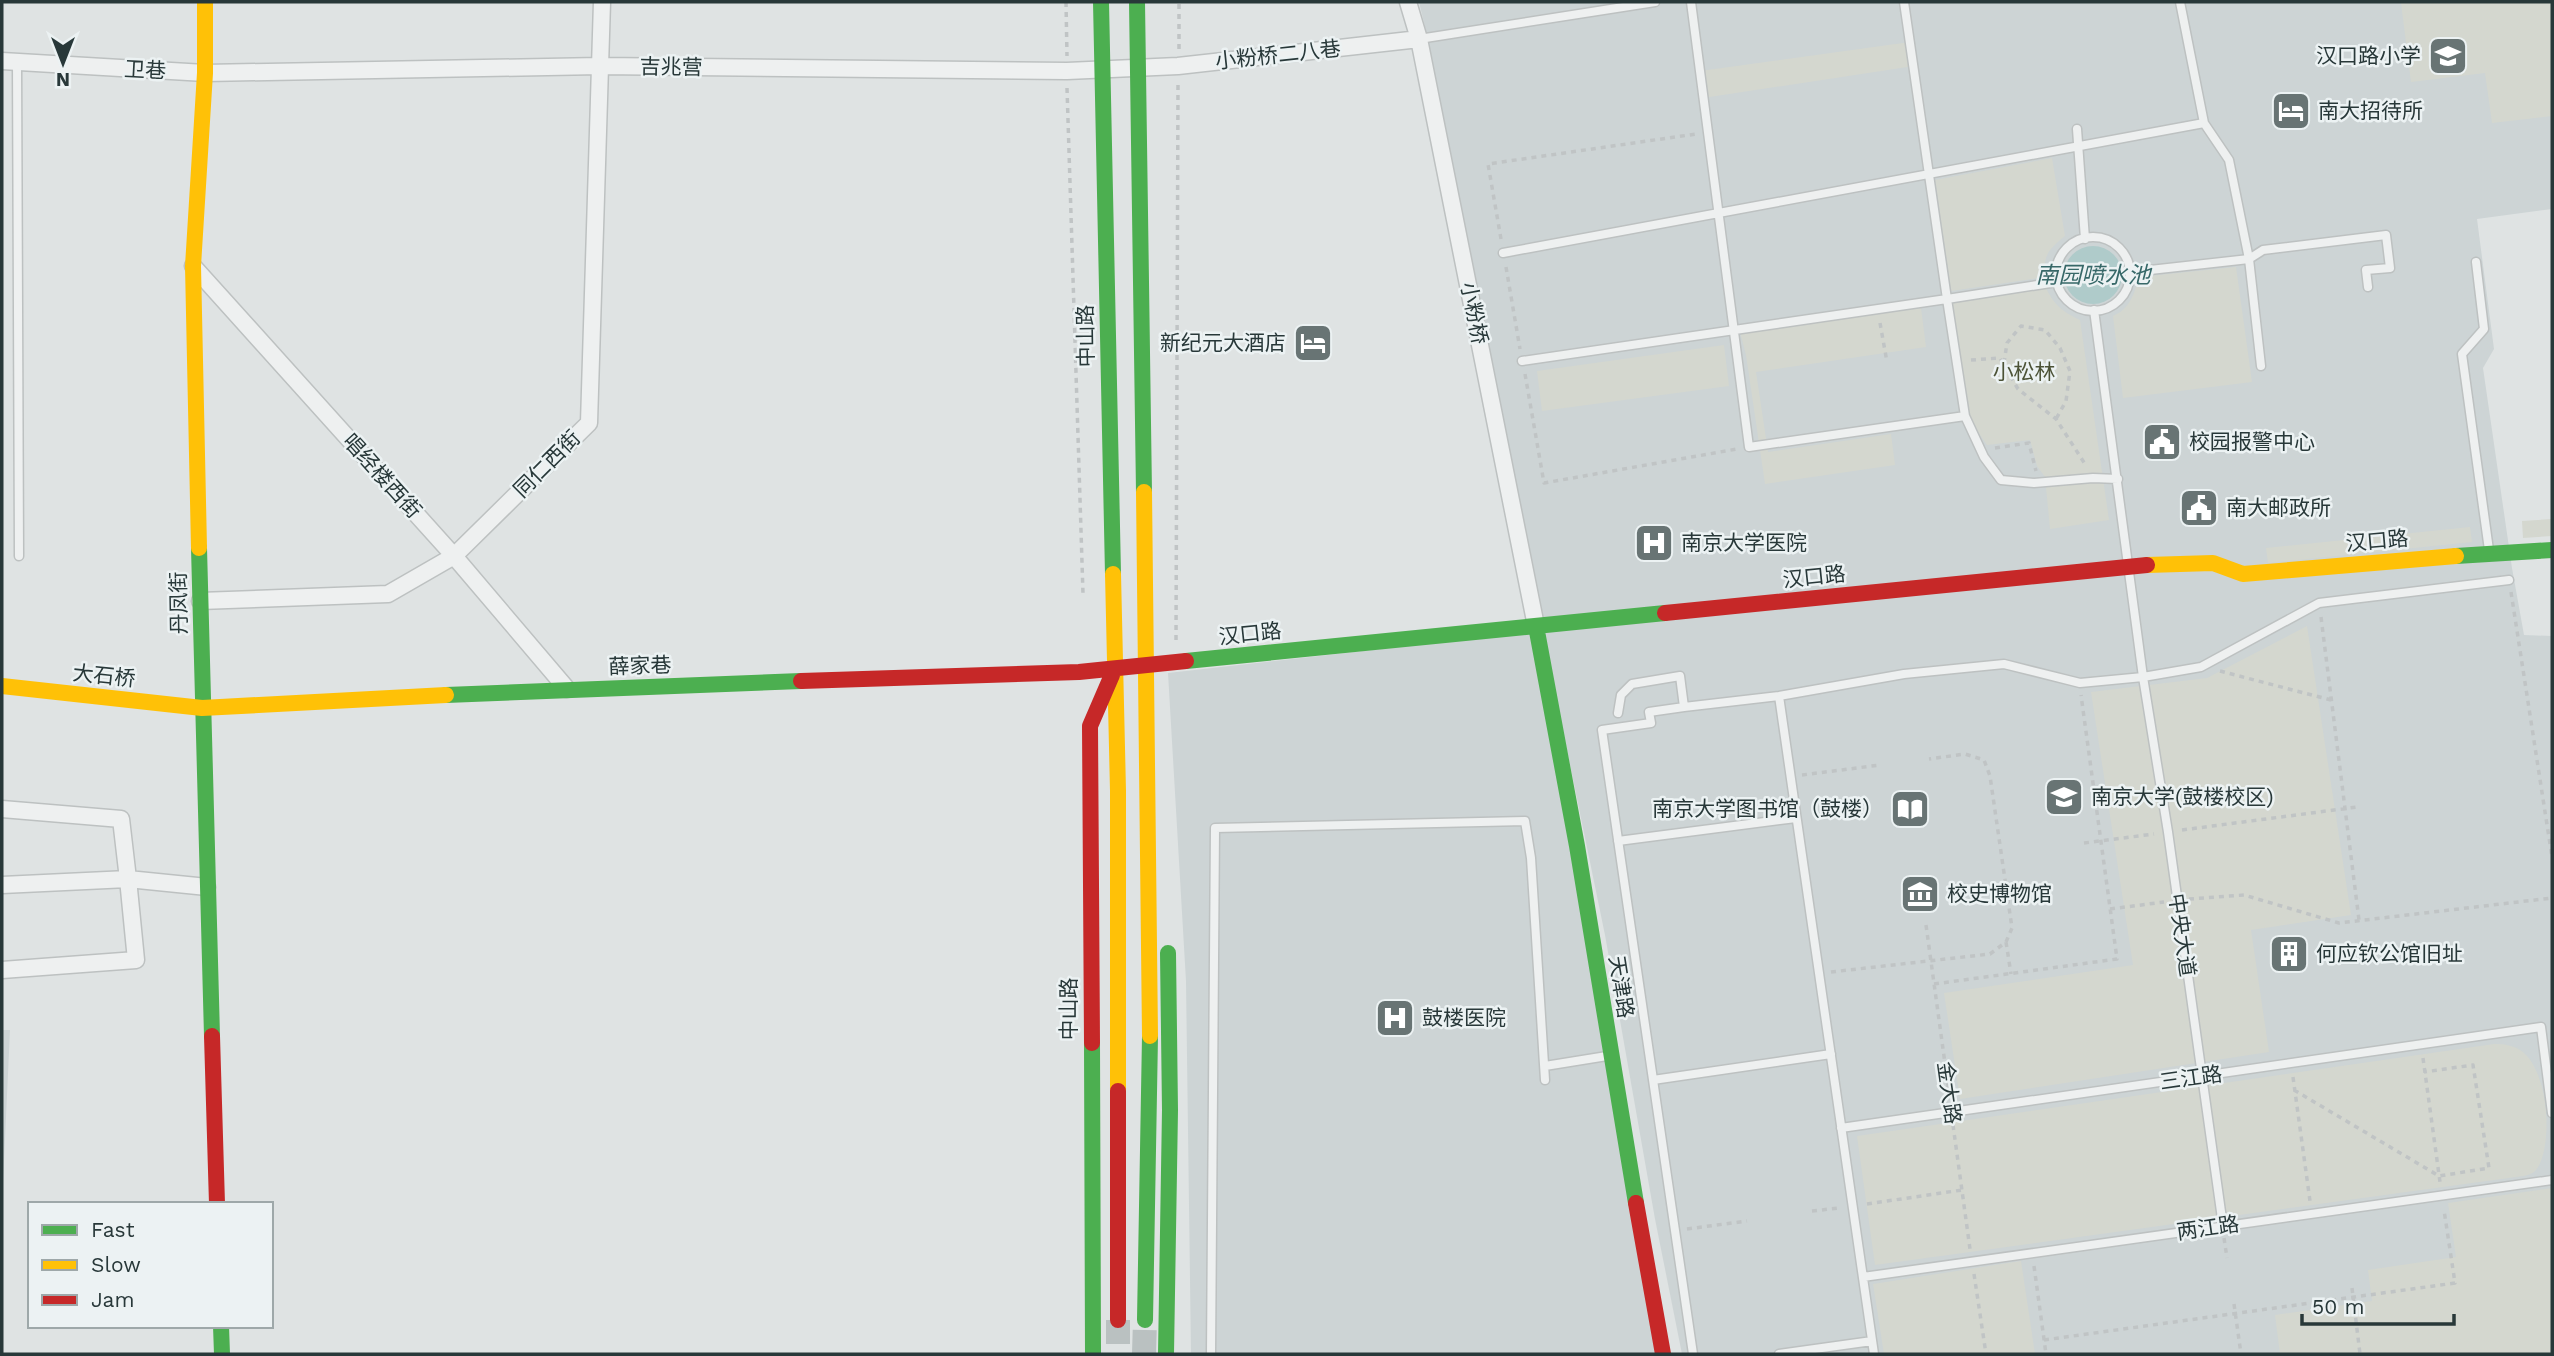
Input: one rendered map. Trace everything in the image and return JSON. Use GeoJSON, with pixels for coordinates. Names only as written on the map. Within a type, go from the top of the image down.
{"type":"FeatureCollection","features":[{"type":"Feature","properties":{"kind":"main road","name":"丹凤街"},"geometry":{"type":"LineString","coordinates":[[205,2],[205,73],[193,266],[202,708],[217,1202]]}},
{"type":"Feature","properties":{"kind":"main road"},"geometry":{"type":"LineString","coordinates":[[1101,2],[1101,69]]}},
{"type":"Feature","properties":{"kind":"main road"},"geometry":{"type":"LineString","coordinates":[[1137,2],[1151,985],[1145,1320]]}},
{"type":"Feature","properties":{"kind":"main road","name":"汉口路"},"geometry":{"type":"LineString","coordinates":[[1079,672],[2130,566],[2213,564],[2243,574],[2552,550]]}},
{"type":"Feature","properties":{"kind":"main road","name":"天津路"},"geometry":{"type":"LineString","coordinates":[[1536,626],[1577,846],[1610,1055],[1663,1354]]}},
{"type":"Feature","properties":{"kind":"main road"},"geometry":{"type":"LineString","coordinates":[[1146,665],[1164,726]]}},
{"type":"Feature","properties":{"kind":"main road"},"geometry":{"type":"LineString","coordinates":[[1115,668],[1118,791],[1118,1320]]}},
{"type":"Feature","properties":{"kind":"main road","name":"薛家巷"},"geometry":{"type":"LineString","coordinates":[[202,708],[567,689],[1079,672]]}},
{"type":"Feature","properties":{"kind":"main road","name":"大石桥"},"geometry":{"type":"LineString","coordinates":[[2,687],[202,708]]}},
{"type":"Feature","properties":{"kind":"main road"},"geometry":{"type":"LineString","coordinates":[[1166,1354],[1170,1110],[1168,932]]}},
{"type":"Feature","properties":{"kind":"main road"},"geometry":{"type":"LineString","coordinates":[[221,1328],[222,1354]]}},
{"type":"Feature","properties":{"kind":"street","name":"同仁西街"},"geometry":{"type":"LineString","coordinates":[[200,601],[388,594],[454,556],[589,423],[602,2]]}},
{"type":"Feature","properties":{"kind":"street","name":"小粉桥"},"geometry":{"type":"LineString","coordinates":[[1408,2],[1419,39],[1536,626]]}},
{"type":"Feature","properties":{"kind":"street","name":"小粉桥二八巷"},"geometry":{"type":"LineString","coordinates":[[1137,67],[1419,39]]}},
{"type":"Feature","properties":{"kind":"street","name":"卫巷"},"geometry":{"type":"LineString","coordinates":[[9,61],[205,73]]}},
{"type":"Feature","properties":{"kind":"street","name":"吉兆营"},"geometry":{"type":"LineString","coordinates":[[205,73],[600,66],[1067,71],[1137,67]]}},
{"type":"Feature","properties":{"kind":"street","name":"唱经楼西街"},"geometry":{"type":"LineString","coordinates":[[193,266],[454,556],[567,689]]}},
{"type":"Feature","properties":{"kind":"street"},"geometry":{"type":"LineString","coordinates":[[2,809],[121,819],[136,960],[2,970]]}},
{"type":"Feature","properties":{"kind":"street"},"geometry":{"type":"LineString","coordinates":[[2,885],[128,879],[208,887]]}},
{"type":"Feature","properties":{"kind":"lane"},"geometry":{"type":"LineString","coordinates":[[1419,39],[1655,2]]}},
{"type":"Feature","properties":{"kind":"lane"},"geometry":{"type":"LineString","coordinates":[[1691,2],[1749,447],[1965,416]]}},
{"type":"Feature","properties":{"kind":"lane"},"geometry":{"type":"LineString","coordinates":[[1905,2],[1965,416],[1981,450],[2001,480],[2039,483],[2093,478],[2118,479]]}},
{"type":"Feature","properties":{"kind":"lane"},"geometry":{"type":"LineString","coordinates":[[2180,2],[2204,122],[2229,160],[2249,258],[2261,366]]}},
{"type":"Feature","properties":{"kind":"lane"},"geometry":{"type":"LineString","coordinates":[[9,61],[19,556]]}},
{"type":"Feature","properties":{"kind":"lane"},"geometry":{"type":"LineString","coordinates":[[1093,1354],[1090,726],[1115,668],[1101,69]]}},
{"type":"Feature","properties":{"kind":"lane"},"geometry":{"type":"LineString","coordinates":[[1503,253],[2204,122]]}},
{"type":"Feature","properties":{"kind":"lane"},"geometry":{"type":"LineString","coordinates":[[2077,129],[2085,239]]}},
{"type":"Feature","properties":{"kind":"lane"},"geometry":{"type":"LineString","coordinates":[[2132,272],[2249,258],[2263,250],[2386,235],[2390,268],[2366,270],[2368,287]]}},
{"type":"Feature","properties":{"kind":"lane"},"geometry":{"type":"LineString","coordinates":[[2085,239],[2100,239],[2115,245],[2123,253],[2132,272],[2128,286],[2118,302],[2111,307],[2094,310],[2072,304],[2057,282],[2057,270],[2063,253],[2076,242],[2085,239]]}},
{"type":"Feature","properties":{"kind":"lane"},"geometry":{"type":"LineString","coordinates":[[2476,262],[2484,329],[2462,354],[2490,553]]}},
{"type":"Feature","properties":{"kind":"lane"},"geometry":{"type":"LineString","coordinates":[[1522,361],[2057,282]]}},
{"type":"Feature","properties":{"kind":"lane","name":"中央大道"},"geometry":{"type":"LineString","coordinates":[[2094,310],[2143,677],[2168,832],[2222,1226]]}},
{"type":"Feature","properties":{"kind":"lane"},"geometry":{"type":"LineString","coordinates":[[1693,1354],[1602,730],[1651,723],[1649,712],[1779,696],[1904,674],[2004,664],[2080,683],[2143,677],[2202,667],[2319,603],[2509,580]]}},
{"type":"Feature","properties":{"kind":"lane"},"geometry":{"type":"LineString","coordinates":[[1618,713],[1621,695],[1632,684],[1680,676],[1684,707]]}},
{"type":"Feature","properties":{"kind":"lane"},"geometry":{"type":"LineString","coordinates":[[1779,696],[1874,1354]]}},
{"type":"Feature","properties":{"kind":"lane"},"geometry":{"type":"LineString","coordinates":[[1618,841],[1796,818]]}},
{"type":"Feature","properties":{"kind":"lane"},"geometry":{"type":"LineString","coordinates":[[1211,1354],[1214,828],[1525,821],[1531,858],[1545,1080]]}},
{"type":"Feature","properties":{"kind":"lane","name":"三江路"},"geometry":{"type":"LineString","coordinates":[[1842,1128],[2541,1027],[2552,1113]]}},
{"type":"Feature","properties":{"kind":"lane"},"geometry":{"type":"LineString","coordinates":[[1653,1080],[1831,1054]]}},
{"type":"Feature","properties":{"kind":"lane"},"geometry":{"type":"LineString","coordinates":[[1545,1066],[1610,1055]]}},
{"type":"Feature","properties":{"kind":"lane","name":"两江路"},"geometry":{"type":"LineString","coordinates":[[1863,1277],[2552,1180]]}},
{"type":"Feature","properties":{"kind":"lane"},"geometry":{"type":"LineString","coordinates":[[1779,1354],[1872,1341]]}},
{"type":"Feature","properties":{"kind":"path"},"geometry":{"type":"LineString","coordinates":[[1066,2],[1083,594]]}},
{"type":"Feature","properties":{"kind":"path"},"geometry":{"type":"LineString","coordinates":[[1177,647],[1179,2]]}},
{"type":"Feature","properties":{"kind":"path"},"geometry":{"type":"LineString","coordinates":[[1708,132],[1488,164],[1544,484],[1749,447]]}},
{"type":"Feature","properties":{"kind":"path"},"geometry":{"type":"LineString","coordinates":[[1878,309],[1886,362]]}},
{"type":"Feature","properties":{"kind":"path"},"geometry":{"type":"LineString","coordinates":[[2004,365],[2007,343],[2021,326],[2045,330],[2060,348],[2070,372],[2066,401],[2056,419]]}},
{"type":"Feature","properties":{"kind":"path"},"geometry":{"type":"LineString","coordinates":[[1957,362],[2000,358],[2018,390],[2056,419],[2093,478]]}},
{"type":"Feature","properties":{"kind":"path"},"geometry":{"type":"LineString","coordinates":[[1981,450],[2029,443],[2039,483]]}},
{"type":"Feature","properties":{"kind":"path"},"geometry":{"type":"LineString","coordinates":[[2509,580],[2552,857]]}},
{"type":"Feature","properties":{"kind":"path"},"geometry":{"type":"LineString","coordinates":[[2319,603],[2359,920]]}},
{"type":"Feature","properties":{"kind":"path"},"geometry":{"type":"LineString","coordinates":[[2202,667],[2331,700]]}},
{"type":"Feature","properties":{"kind":"path"},"geometry":{"type":"LineString","coordinates":[[1934,984],[2117,959],[2080,683]]}},
{"type":"Feature","properties":{"kind":"path"},"geometry":{"type":"LineString","coordinates":[[1819,973],[1990,954],[2006,942],[2012,928],[1990,776],[1984,760],[1965,754],[1929,759]]}},
{"type":"Feature","properties":{"kind":"path"},"geometry":{"type":"LineString","coordinates":[[1790,776],[1880,765]]}},
{"type":"Feature","properties":{"kind":"path"},"geometry":{"type":"LineString","coordinates":[[2084,843],[2357,807]]}},
{"type":"Feature","properties":{"kind":"path"},"geometry":{"type":"LineString","coordinates":[[2110,909],[2244,895],[2339,923],[2552,898]]}},
{"type":"Feature","properties":{"kind":"path","name":"金大路"},"geometry":{"type":"LineString","coordinates":[[1926,925],[1972,1261]]}},
{"type":"Feature","properties":{"kind":"path"},"geometry":{"type":"LineString","coordinates":[[2006,942],[2011,974]]}},
{"type":"Feature","properties":{"kind":"path"},"geometry":{"type":"LineString","coordinates":[[2044,1340],[2455,1283],[2421,1045]]}},
{"type":"Feature","properties":{"kind":"path"},"geometry":{"type":"LineString","coordinates":[[2290,1063],[2312,1213]]}},
{"type":"Feature","properties":{"kind":"path"},"geometry":{"type":"LineString","coordinates":[[2294,1090],[2439,1176],[2489,1168],[2473,1065],[2424,1072]]}},
{"type":"Feature","properties":{"kind":"path"},"geometry":{"type":"LineString","coordinates":[[1812,1211],[1962,1190]]}},
{"type":"Feature","properties":{"kind":"path"},"geometry":{"type":"LineString","coordinates":[[1675,1231],[1747,1221]]}},
{"type":"Feature","properties":{"kind":"path"},"geometry":{"type":"LineString","coordinates":[[2034,1269],[2046,1354]]}},
{"type":"Feature","properties":{"kind":"path"},"geometry":{"type":"LineString","coordinates":[[1974,1275],[1986,1354]]}},
{"type":"Feature","properties":{"kind":"path"},"geometry":{"type":"LineString","coordinates":[[2352,1288],[2360,1354]]}},
{"type":"Feature","properties":{"kind":"path"},"geometry":{"type":"LineString","coordinates":[[2234,1304],[2241,1354]]}},
{"type":"Feature","properties":{"kind":"shaded area","name":"南京大学(鼓楼校区)"},"geometry":{"type":"Polygon","coordinates":[[[1419,2],[2552,2],[2552,209],[2477,219],[2494,349],[2483,368],[2524,635],[2552,636],[2552,1354],[1682,1354],[1655,1219],[1605,935],[1524,541],[1419,2]]]}},
{"type":"Feature","properties":{"kind":"shaded area","name":"鼓楼医院"},"geometry":{"type":"Polygon","coordinates":[[[1533,632],[1663,1354],[1191,1354],[1186,981],[1168,673],[1533,632]]]}},
{"type":"Feature","properties":{"kind":"shaded area"},"geometry":{"type":"Polygon","coordinates":[[[2,1030],[10,1030],[2,1204],[2,1030]]]}},
{"type":"Feature","properties":{"kind":"green space"},"geometry":{"type":"Polygon","coordinates":[[[2552,2],[2552,116],[2492,123],[2485,73],[2411,82],[2401,3],[2552,2]]]}},
{"type":"Feature","properties":{"kind":"green space"},"geometry":{"type":"Polygon","coordinates":[[[1910,42],[1914,66],[1703,98],[1700,71],[1910,42]]]}},
{"type":"Feature","properties":{"kind":"green space"},"geometry":{"type":"Polygon","coordinates":[[[2052,158],[2065,236],[2048,254],[2045,277],[1951,291],[1935,180],[2052,158]]]}},
{"type":"Feature","properties":{"kind":"green space"},"geometry":{"type":"Polygon","coordinates":[[[2236,267],[2252,382],[2123,398],[2113,316],[2127,305],[2139,277],[2236,267]]]}},
{"type":"Feature","properties":{"kind":"green space","name":"小松林"},"geometry":{"type":"Polygon","coordinates":[[[2046,288],[2060,307],[2080,320],[2109,520],[2050,529],[2045,477],[2037,466],[2030,440],[1987,445],[1967,416],[1951,302],[2046,288]]]}},
{"type":"Feature","properties":{"kind":"green space"},"geometry":{"type":"Polygon","coordinates":[[[1921,308],[1926,347],[1756,372],[1768,452],[1891,434],[1895,465],[1765,484],[1746,355],[1740,332],[1921,308]]]}},
{"type":"Feature","properties":{"kind":"green space"},"geometry":{"type":"Polygon","coordinates":[[[1724,345],[1729,386],[1542,411],[1537,371],[1724,345]]]}},
{"type":"Feature","properties":{"kind":"green space"},"geometry":{"type":"Polygon","coordinates":[[[2552,519],[2552,536],[2523,538],[2522,521],[2552,519]]]}},
{"type":"Feature","properties":{"kind":"green space"},"geometry":{"type":"Polygon","coordinates":[[[2470,527],[2472,542],[2268,563],[2266,548],[2470,527]]]}},
{"type":"Feature","properties":{"kind":"green space"},"geometry":{"type":"Polygon","coordinates":[[[2307,626],[2351,915],[2251,930],[2269,1052],[1960,1099],[1944,993],[2133,965],[2091,692],[2207,678],[2307,626]]]}},
{"type":"Feature","properties":{"kind":"green space"},"geometry":{"type":"Polygon","coordinates":[[[2494,1044],[2514,1047],[2530,1059],[2543,1090],[2546,1108],[2545,1144],[2542,1159],[2536,1170],[2530,1174],[1875,1265],[1857,1136],[2494,1044]]]}},
{"type":"Feature","properties":{"kind":"green space"},"geometry":{"type":"Polygon","coordinates":[[[2552,1188],[2552,1353],[2280,1354],[2275,1315],[2372,1301],[2368,1270],[2456,1257],[2448,1203],[2552,1188]]]}},
{"type":"Feature","properties":{"kind":"green space"},"geometry":{"type":"Polygon","coordinates":[[[2021,1261],[2035,1354],[1884,1354],[1873,1284],[2021,1261]]]}},
{"type":"Feature","properties":{"kind":"water","name":"南园喷水池"},"geometry":{"type":"Polygon","coordinates":[[[2087,246],[2099,246],[2114,254],[2122,269],[2122,281],[2114,296],[2099,304],[2087,304],[2072,296],[2064,281],[2064,269],[2072,254],[2087,246]]]}},
{"type":"Feature","properties":{"kind":"tunnel"},"geometry":{"type":"LineString","coordinates":[[1118,1320],[1118,1354]]}},
{"type":"Feature","properties":{"kind":"tunnel"},"geometry":{"type":"LineString","coordinates":[[1144,1354],[1145,1320]]}},
{"type":"Feature","properties":{"kind":"traffic: fast"},"geometry":{"type":"LineString","coordinates":[[1101,2],[1113,574]]}},
{"type":"Feature","properties":{"kind":"traffic: fast"},"geometry":{"type":"LineString","coordinates":[[1137,2],[1144,492]]}},
{"type":"Feature","properties":{"kind":"traffic: fast"},"geometry":{"type":"LineString","coordinates":[[199,548],[212,1036]]}},
{"type":"Feature","properties":{"kind":"traffic: fast"},"geometry":{"type":"LineString","coordinates":[[2456,556],[2552,550]]}},
{"type":"Feature","properties":{"kind":"traffic: fast"},"geometry":{"type":"LineString","coordinates":[[1186,661],[1665,613]]}},
{"type":"Feature","properties":{"kind":"traffic: fast"},"geometry":{"type":"LineString","coordinates":[[1536,626],[1577,846],[1636,1203]]}},
{"type":"Feature","properties":{"kind":"traffic: fast"},"geometry":{"type":"LineString","coordinates":[[446,695],[801,681]]}},
{"type":"Feature","properties":{"kind":"traffic: fast"},"geometry":{"type":"LineString","coordinates":[[1166,1354],[1170,1110],[1168,953]]}},
{"type":"Feature","properties":{"kind":"traffic: fast"},"geometry":{"type":"LineString","coordinates":[[1145,1320],[1150,1036]]}},
{"type":"Feature","properties":{"kind":"traffic: fast"},"geometry":{"type":"LineString","coordinates":[[1092,1043],[1093,1354]]}},
{"type":"Feature","properties":{"kind":"traffic: fast"},"geometry":{"type":"LineString","coordinates":[[221,1328],[222,1354]]}},
{"type":"Feature","properties":{"kind":"traffic: slow"},"geometry":{"type":"LineString","coordinates":[[199,548],[193,266],[205,73],[205,2]]}},
{"type":"Feature","properties":{"kind":"traffic: slow"},"geometry":{"type":"LineString","coordinates":[[1144,492],[1150,1036]]}},
{"type":"Feature","properties":{"kind":"traffic: slow"},"geometry":{"type":"LineString","coordinates":[[2147,565],[2213,563],[2243,574],[2456,556]]}},
{"type":"Feature","properties":{"kind":"traffic: slow"},"geometry":{"type":"LineString","coordinates":[[1113,574],[1118,791],[1118,1091]]}},
{"type":"Feature","properties":{"kind":"traffic: slow"},"geometry":{"type":"LineString","coordinates":[[2,686],[202,708],[446,695]]}},
{"type":"Feature","properties":{"kind":"traffic: jam"},"geometry":{"type":"LineString","coordinates":[[1665,613],[2147,565]]}},
{"type":"Feature","properties":{"kind":"traffic: jam"},"geometry":{"type":"LineString","coordinates":[[801,681],[1079,672],[1186,661]]}},
{"type":"Feature","properties":{"kind":"traffic: jam"},"geometry":{"type":"LineString","coordinates":[[1092,1043],[1090,726],[1112,675]]}},
{"type":"Feature","properties":{"kind":"traffic: jam"},"geometry":{"type":"LineString","coordinates":[[212,1036],[217,1202]]}},
{"type":"Feature","properties":{"kind":"traffic: jam"},"geometry":{"type":"LineString","coordinates":[[1118,1091],[1118,1320]]}},
{"type":"Feature","properties":{"kind":"traffic: jam"},"geometry":{"type":"LineString","coordinates":[[1636,1203],[1663,1354]]}},
{"type":"Feature","properties":{"kind":"place","name":"汉口路小学"},"geometry":{"type":"Point","coordinates":[2448,56]}},
{"type":"Feature","properties":{"kind":"place","name":"南大招待所"},"geometry":{"type":"Point","coordinates":[2291,111]}},
{"type":"Feature","properties":{"kind":"place","name":"新纪元大酒店"},"geometry":{"type":"Point","coordinates":[1313,343]}},
{"type":"Feature","properties":{"kind":"place","name":"校园报警中心"},"geometry":{"type":"Point","coordinates":[2162,442]}},
{"type":"Feature","properties":{"kind":"place","name":"南大邮政所"},"geometry":{"type":"Point","coordinates":[2199,508]}},
{"type":"Feature","properties":{"kind":"place","name":"南京大学医院"},"geometry":{"type":"Point","coordinates":[1654,543]}},
{"type":"Feature","properties":{"kind":"place","name":"南京大学(鼓楼校区)"},"geometry":{"type":"Point","coordinates":[2064,797]}},
{"type":"Feature","properties":{"kind":"place","name":"南京大学图书馆（鼓楼）"},"geometry":{"type":"Point","coordinates":[1910,809]}},
{"type":"Feature","properties":{"kind":"place","name":"校史博物馆"},"geometry":{"type":"Point","coordinates":[1920,894]}},
{"type":"Feature","properties":{"kind":"place","name":"何应钦公馆旧址"},"geometry":{"type":"Point","coordinates":[2289,954]}},
{"type":"Feature","properties":{"kind":"place","name":"鼓楼医院"},"geometry":{"type":"Point","coordinates":[1395,1018]}}]}
